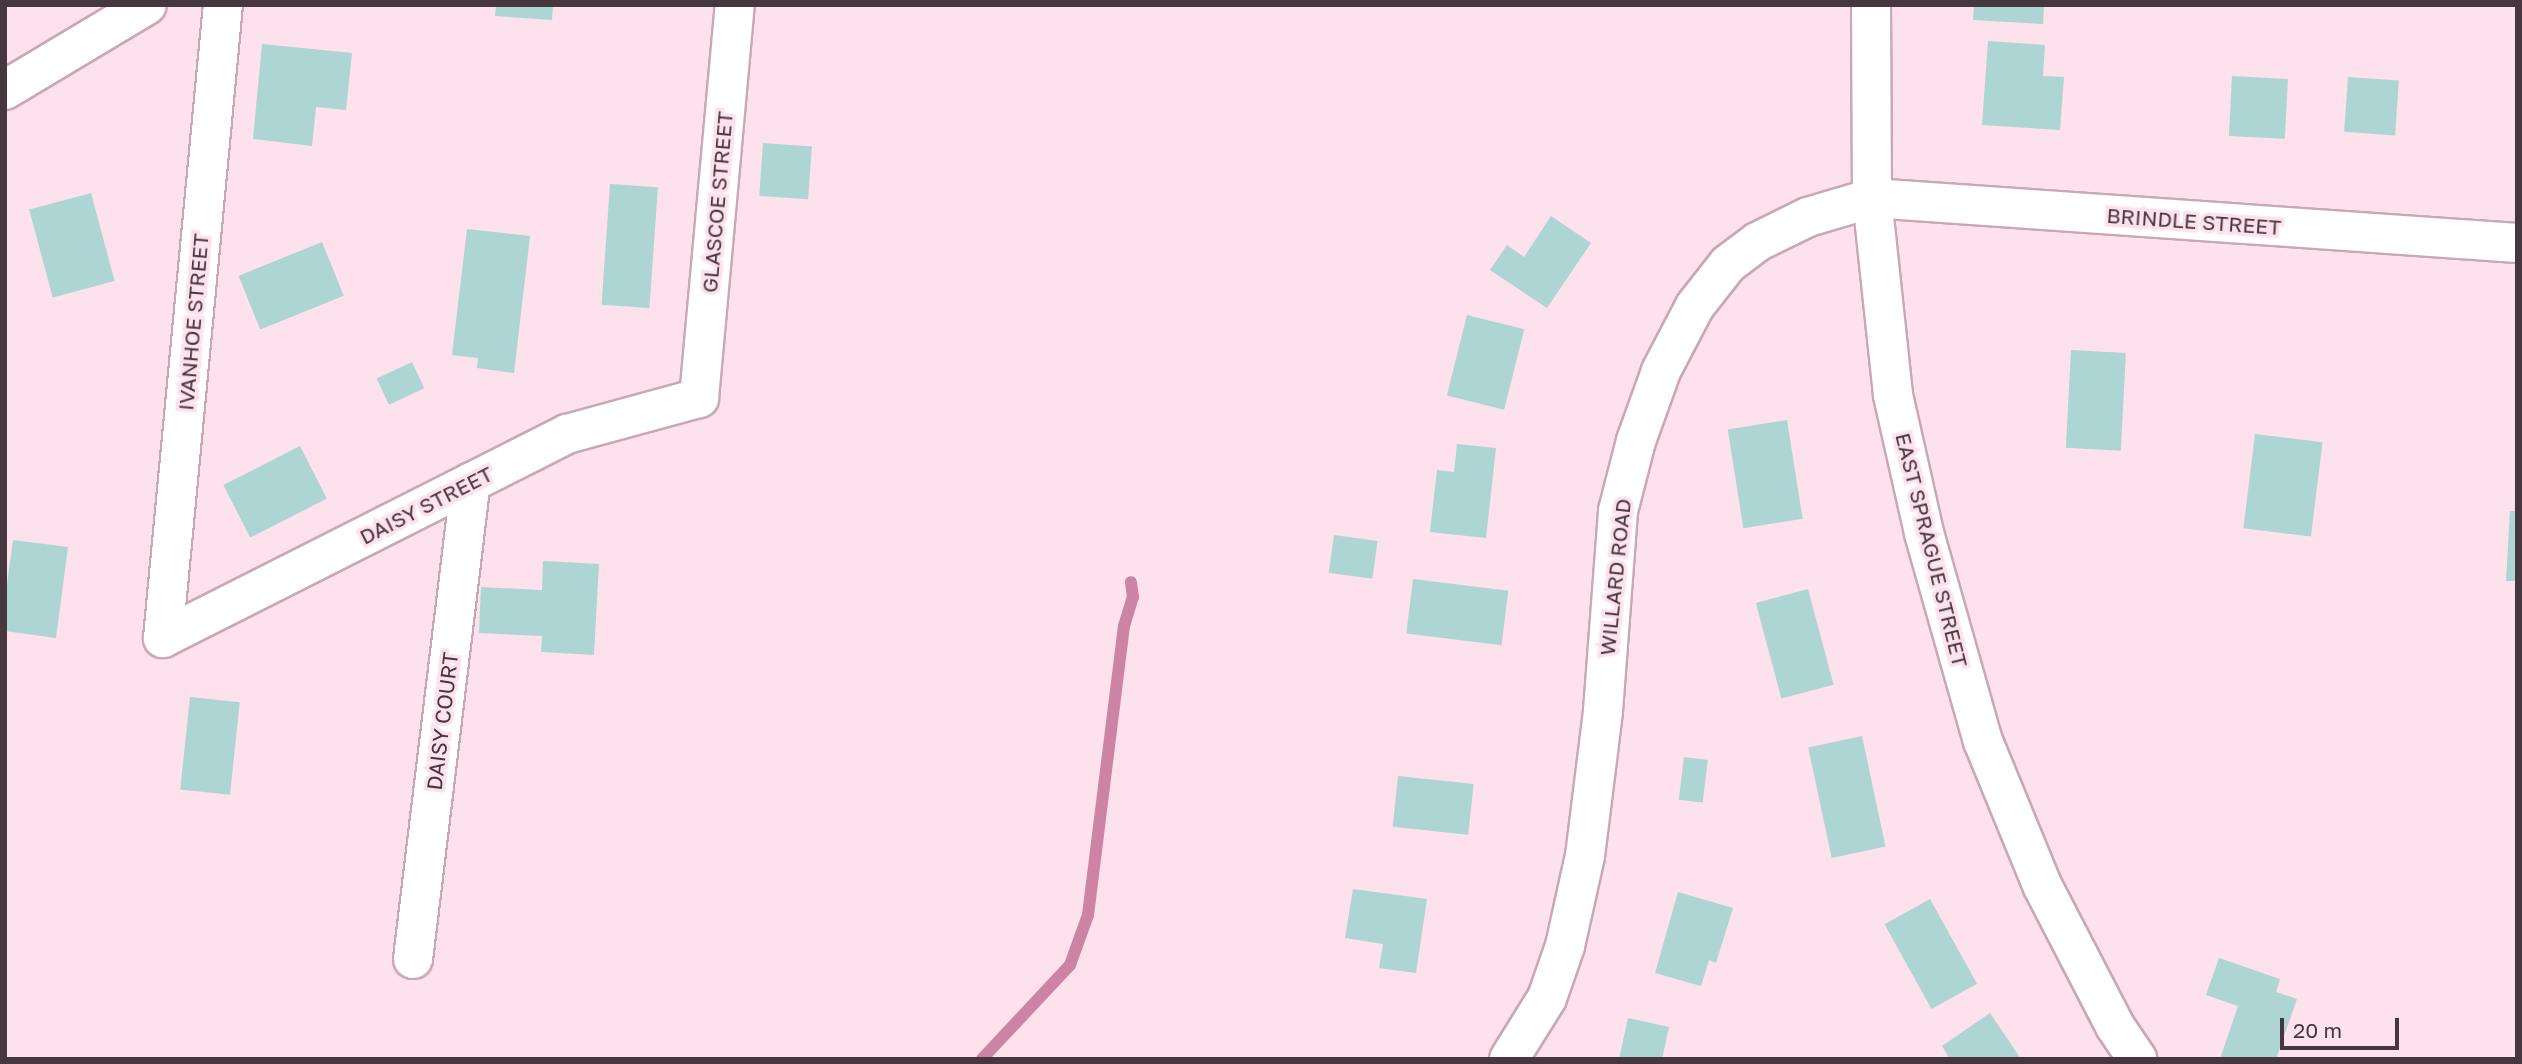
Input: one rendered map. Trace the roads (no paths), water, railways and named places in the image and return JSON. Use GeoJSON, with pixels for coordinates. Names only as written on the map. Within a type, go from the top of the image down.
{"type":"FeatureCollection","features":[{"type":"Feature","properties":{"kind":"street"},"geometry":{"type":"LineString","coordinates":[[5,90],[147,5]]}},
{"type":"Feature","properties":{"kind":"street","name":"IVANHOE STREET"},"geometry":{"type":"LineString","coordinates":[[163,638],[223,5]]}},
{"type":"Feature","properties":{"kind":"street","name":"GLASCOE STREET"},"geometry":{"type":"LineString","coordinates":[[699,398],[735,5]]}},
{"type":"Feature","properties":{"kind":"street","name":"EAST SPRAGUE STREET"},"geometry":{"type":"LineString","coordinates":[[1871,5],[1872,198],[1893,395],[1924,533],[1983,741],[2042,885],[2115,1026],[2137,1059]]}},
{"type":"Feature","properties":{"kind":"street","name":"BRINDLE STREET"},"geometry":{"type":"LineString","coordinates":[[1872,198],[2517,243]]}},
{"type":"Feature","properties":{"kind":"street","name":"WILLARD ROAD"},"geometry":{"type":"LineString","coordinates":[[1509,1059],[1547,998],[1565,946],[1582,869],[1603,711],[1618,511],[1636,440],[1661,371],[1695,306],[1728,264],[1757,242],[1808,217],[1872,198]]}},
{"type":"Feature","properties":{"kind":"street","name":"DAISY STREET"},"geometry":{"type":"LineString","coordinates":[[163,638],[567,434],[699,398]]}},
{"type":"Feature","properties":{"kind":"street","name":"DAISY COURT"},"geometry":{"type":"LineString","coordinates":[[414,959],[471,482]]}},
{"type":"Feature","properties":{"kind":"waterway"},"geometry":{"type":"LineString","coordinates":[[982,1059],[1070,965],[1088,915],[1124,626],[1133,597],[1131,582]]}}]}
